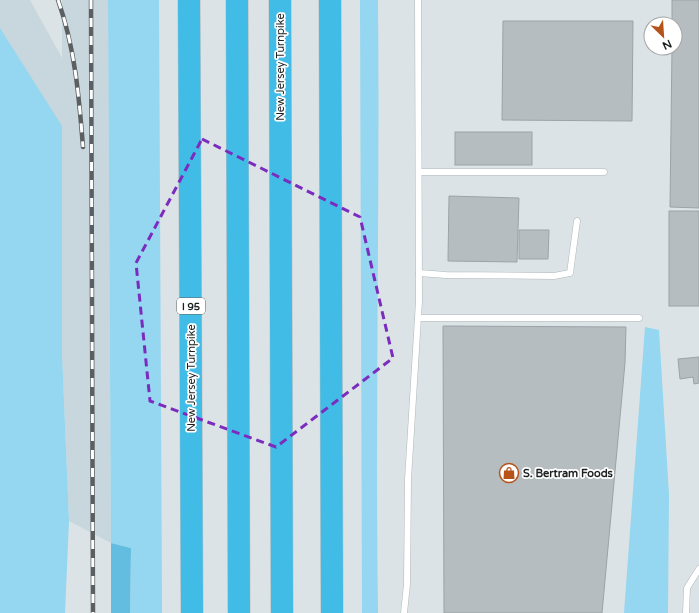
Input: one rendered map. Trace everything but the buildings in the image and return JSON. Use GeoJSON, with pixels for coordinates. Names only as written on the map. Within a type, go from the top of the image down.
{"type":"FeatureCollection","features":[{"type":"Feature","properties":{"kind":"highway","name":"New Jersey Turnpike"},"geometry":{"type":"LineString","coordinates":[[189,0],[192,613]]}},
{"type":"Feature","properties":{"kind":"highway"},"geometry":{"type":"LineString","coordinates":[[237,0],[239,613]]}},
{"type":"Feature","properties":{"kind":"highway","name":"New Jersey Turnpike"},"geometry":{"type":"LineString","coordinates":[[280,0],[282,613]]}},
{"type":"Feature","properties":{"kind":"highway"},"geometry":{"type":"LineString","coordinates":[[330,0],[332,613]]}},
{"type":"Feature","properties":{"kind":"lane"},"geometry":{"type":"LineString","coordinates":[[404,613],[407,584],[408,479],[418,318],[418,0]]}},
{"type":"Feature","properties":{"kind":"lane"},"geometry":{"type":"LineString","coordinates":[[419,172],[604,172]]}},
{"type":"Feature","properties":{"kind":"lane"},"geometry":{"type":"LineString","coordinates":[[419,274],[446,276],[554,276],[570,273],[577,221]]}},
{"type":"Feature","properties":{"kind":"lane"},"geometry":{"type":"LineString","coordinates":[[418,318],[639,318]]}},
{"type":"Feature","properties":{"kind":"lane"},"geometry":{"type":"LineString","coordinates":[[686,613],[687,588],[699,569]]}},
{"type":"Feature","properties":{"kind":"highlighted area"},"geometry":{"type":"Polygon","coordinates":[[[202,139],[360,217],[393,358],[276,447],[150,401],[136,263],[202,139]]]}},
{"type":"Feature","properties":{"kind":"shaded area"},"geometry":{"type":"Polygon","coordinates":[[[0,0],[30,0],[62,58],[62,0],[108,0],[111,543],[69,521],[62,353],[26,70],[0,28],[0,0]]]}},
{"type":"Feature","properties":{"kind":"shaded area"},"geometry":{"type":"Polygon","coordinates":[[[108,0],[159,0],[162,613],[130,613],[131,548],[111,543],[108,0]]]}},
{"type":"Feature","properties":{"kind":"shaded area"},"geometry":{"type":"Polygon","coordinates":[[[360,0],[378,0],[378,613],[362,613],[360,0]]]}},
{"type":"Feature","properties":{"kind":"shaded area"},"geometry":{"type":"Polygon","coordinates":[[[0,28],[62,126],[62,353],[69,521],[65,613],[0,613],[0,28]]]}},
{"type":"Feature","properties":{"kind":"shaded area"},"geometry":{"type":"Polygon","coordinates":[[[645,327],[659,330],[669,495],[668,613],[624,613],[645,327]]]}},
{"type":"Feature","properties":{"kind":"shaded area"},"geometry":{"type":"Polygon","coordinates":[[[111,543],[131,548],[130,613],[111,613],[111,543]]]}},
{"type":"Feature","properties":{"kind":"railway"},"geometry":{"type":"LineString","coordinates":[[58,0],[69,36],[78,91],[83,147]]}},
{"type":"Feature","properties":{"kind":"railway"},"geometry":{"type":"LineString","coordinates":[[91,0],[93,613]]}},
{"type":"Feature","properties":{"kind":"place","name":"S. Bertram Foods"},"geometry":{"type":"Point","coordinates":[509,473]}}]}
